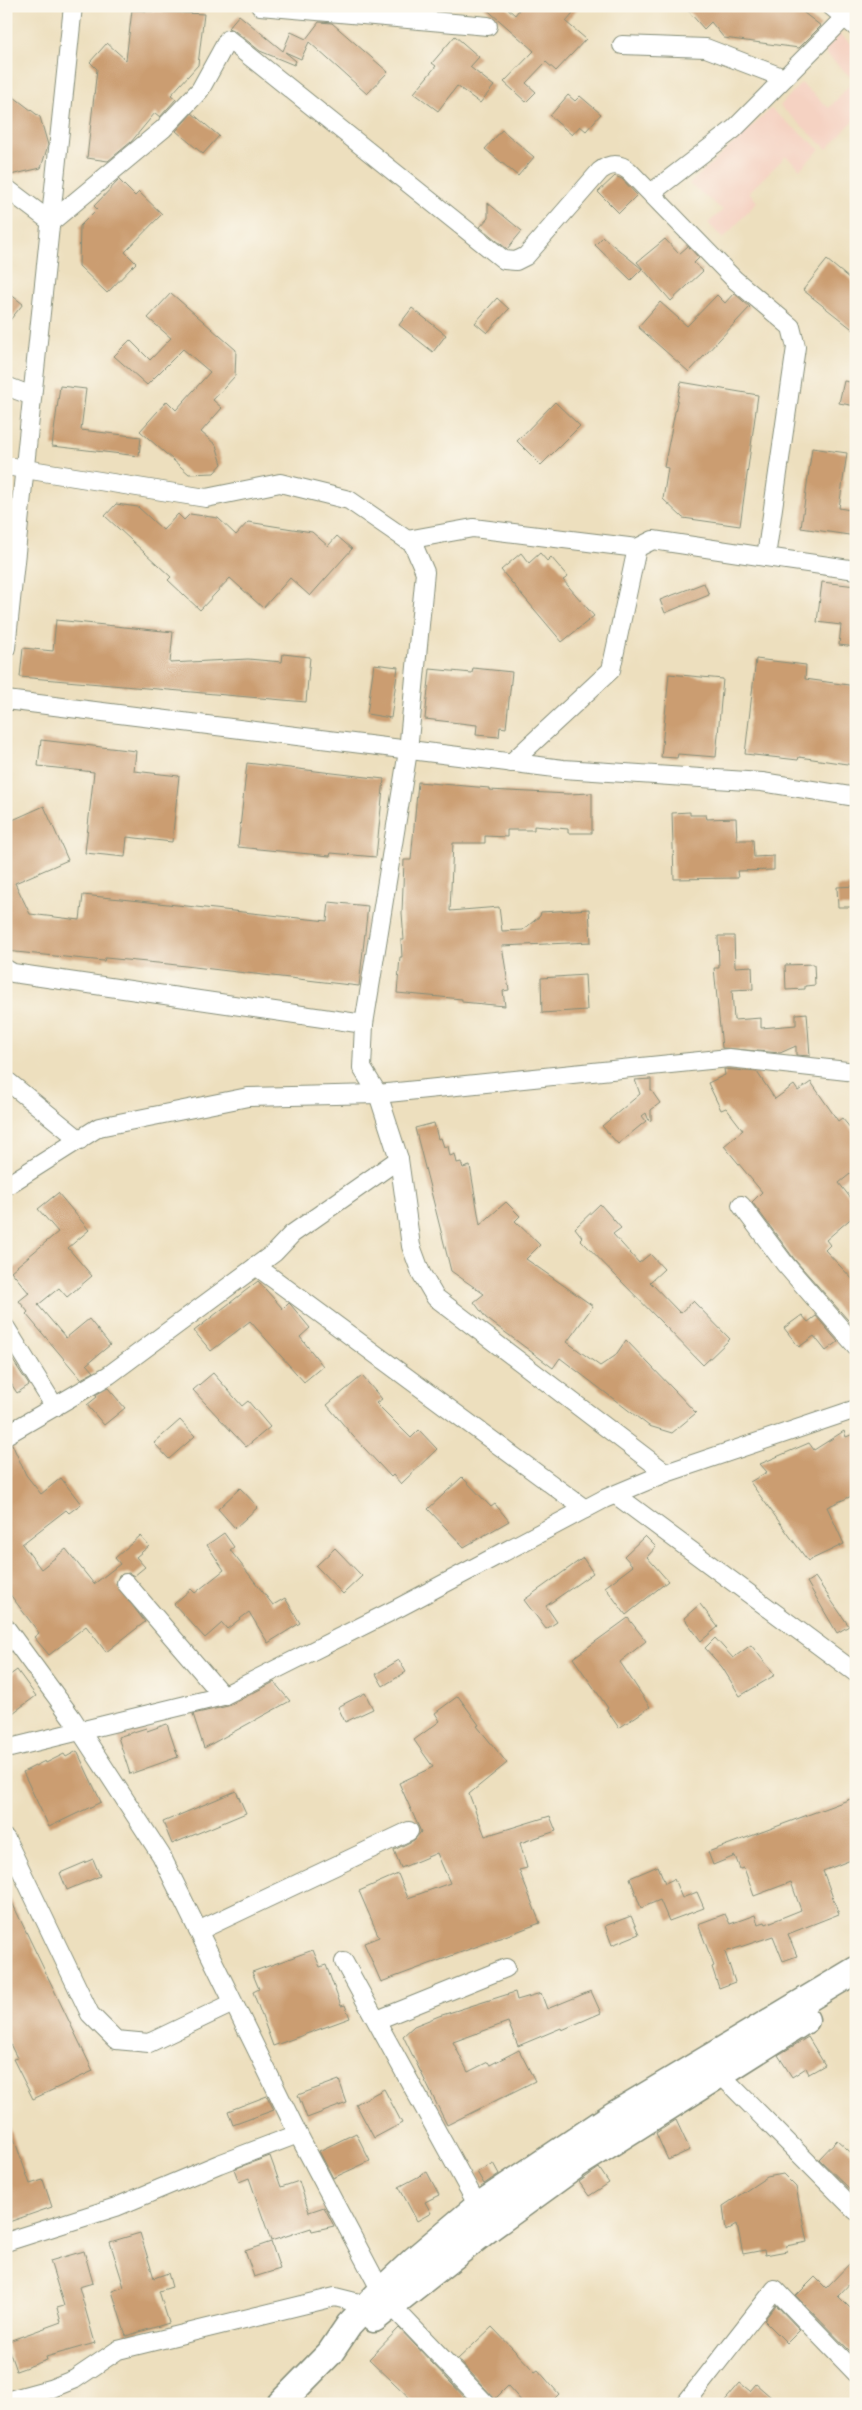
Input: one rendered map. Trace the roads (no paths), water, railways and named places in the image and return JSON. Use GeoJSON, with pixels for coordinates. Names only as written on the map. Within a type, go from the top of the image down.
{"type":"FeatureCollection","features":[{"type":"Feature","properties":{"kind":"main road"},"geometry":{"type":"LineString","coordinates":[[280,2404],[380,2301],[414,2260],[478,2206],[612,2116],[856,1970]]}},
{"type":"Feature","properties":{"kind":"main road"},"geometry":{"type":"LineString","coordinates":[[380,2301],[495,2224],[578,2164],[856,1988]]}},
{"type":"Feature","properties":{"kind":"street"},"geometry":{"type":"LineString","coordinates":[[6,648],[73,6]]}},
{"type":"Feature","properties":{"kind":"street"},"geometry":{"type":"LineString","coordinates":[[260,6],[488,26]]}},
{"type":"Feature","properties":{"kind":"street"},"geometry":{"type":"LineString","coordinates":[[651,193],[734,129],[784,78],[850,23],[831,6]]}},
{"type":"Feature","properties":{"kind":"street"},"geometry":{"type":"LineString","coordinates":[[51,222],[163,129],[194,97],[200,90],[228,39],[504,260],[516,261],[526,256],[604,167],[615,164],[625,168],[735,280],[791,327],[796,347],[766,557]]}},
{"type":"Feature","properties":{"kind":"street"},"geometry":{"type":"LineString","coordinates":[[622,44],[706,48],[784,78]]}},
{"type":"Feature","properties":{"kind":"street"},"geometry":{"type":"LineString","coordinates":[[6,188],[51,222]]}},
{"type":"Feature","properties":{"kind":"street"},"geometry":{"type":"LineString","coordinates":[[6,386],[32,396]]}},
{"type":"Feature","properties":{"kind":"street"},"geometry":{"type":"LineString","coordinates":[[6,466],[206,498],[280,483],[349,500],[413,544],[426,572],[408,751],[364,1024],[362,1068],[378,1094],[399,1159],[411,1246],[421,1272],[435,1297],[666,1473]]}},
{"type":"Feature","properties":{"kind":"street"},"geometry":{"type":"LineString","coordinates":[[408,540],[473,528],[637,548],[654,540],[856,570]]}},
{"type":"Feature","properties":{"kind":"street"},"geometry":{"type":"LineString","coordinates":[[511,763],[611,670],[637,548]]}},
{"type":"Feature","properties":{"kind":"street"},"geometry":{"type":"LineString","coordinates":[[6,700],[563,769],[762,782],[856,797]]}},
{"type":"Feature","properties":{"kind":"street"},"geometry":{"type":"LineString","coordinates":[[6,968],[13,973],[364,1024]]}},
{"type":"Feature","properties":{"kind":"street"},"geometry":{"type":"LineString","coordinates":[[6,1186],[100,1127],[248,1097],[378,1094],[729,1058],[856,1072]]}},
{"type":"Feature","properties":{"kind":"street"},"geometry":{"type":"LineString","coordinates":[[6,1080],[80,1140]]}},
{"type":"Feature","properties":{"kind":"street"},"geometry":{"type":"LineString","coordinates":[[6,1435],[109,1375],[274,1253],[292,1234],[399,1159]]}},
{"type":"Feature","properties":{"kind":"street"},"geometry":{"type":"LineString","coordinates":[[741,1206],[785,1264],[856,1346]]}},
{"type":"Feature","properties":{"kind":"street"},"geometry":{"type":"LineString","coordinates":[[256,1266],[585,1509]]}},
{"type":"Feature","properties":{"kind":"street"},"geometry":{"type":"LineString","coordinates":[[6,1328],[55,1407]]}},
{"type":"Feature","properties":{"kind":"street"},"geometry":{"type":"LineString","coordinates":[[6,1749],[223,1696],[400,1607],[585,1509],[666,1473],[856,1409]]}},
{"type":"Feature","properties":{"kind":"street"},"geometry":{"type":"LineString","coordinates":[[616,1495],[856,1673]]}},
{"type":"Feature","properties":{"kind":"street"},"geometry":{"type":"LineString","coordinates":[[126,1583],[223,1696]]}},
{"type":"Feature","properties":{"kind":"street"},"geometry":{"type":"LineString","coordinates":[[6,1628],[80,1732],[161,1855],[380,2301],[486,2404]]}},
{"type":"Feature","properties":{"kind":"street"},"geometry":{"type":"LineString","coordinates":[[198,1931],[409,1831]]}},
{"type":"Feature","properties":{"kind":"street"},"geometry":{"type":"LineString","coordinates":[[6,1839],[90,2014],[116,2040],[149,2043],[233,2003]]}},
{"type":"Feature","properties":{"kind":"street"},"geometry":{"type":"LineString","coordinates":[[344,1962],[478,2206]]}},
{"type":"Feature","properties":{"kind":"street"},"geometry":{"type":"LineString","coordinates":[[377,2020],[506,1968]]}},
{"type":"Feature","properties":{"kind":"street"},"geometry":{"type":"LineString","coordinates":[[720,2075],[854,2207]]}},
{"type":"Feature","properties":{"kind":"street"},"geometry":{"type":"LineString","coordinates":[[6,2242],[116,2207],[219,2164],[298,2134]]}},
{"type":"Feature","properties":{"kind":"street"},"geometry":{"type":"LineString","coordinates":[[685,2404],[775,2288],[856,2373]]}},
{"type":"Feature","properties":{"kind":"street"},"geometry":{"type":"LineString","coordinates":[[6,2401],[50,2389],[75,2378],[118,2350],[335,2297],[380,2301]]}}]}
